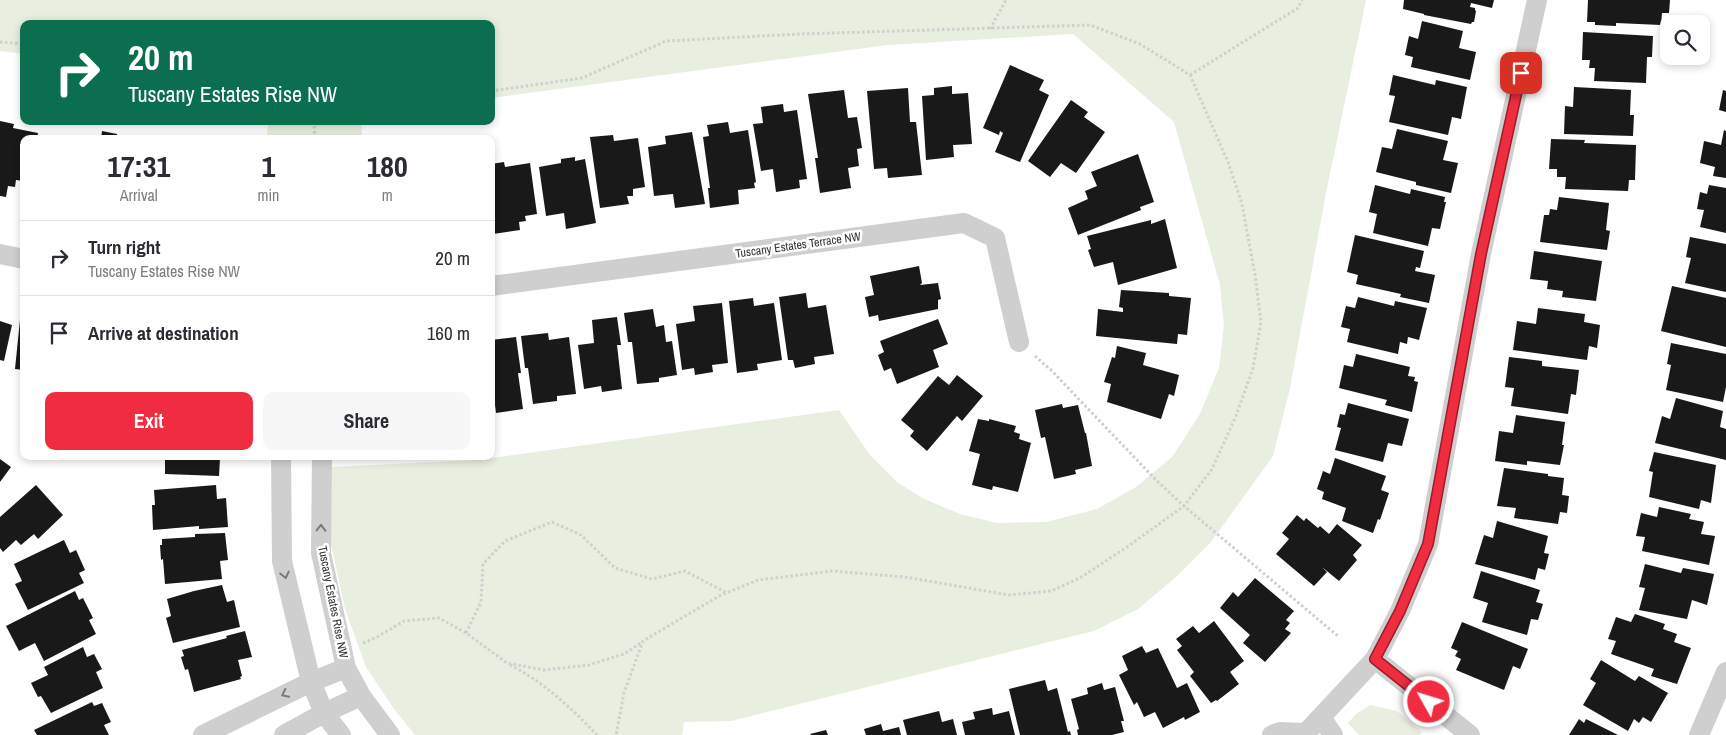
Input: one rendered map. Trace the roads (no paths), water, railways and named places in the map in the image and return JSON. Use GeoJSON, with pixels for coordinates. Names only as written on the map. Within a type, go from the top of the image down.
{"type":"FeatureCollection","features":[{"type":"Feature","properties":{"kind":"street"},"geometry":{"type":"LineString","coordinates":[[1272,735],[1280,732],[1304,734],[1375,659],[1400,611],[1428,544],[1481,254],[1537,0]]}},
{"type":"Feature","properties":{"kind":"street","name":"Tuscany Estates Terrace NW"},"geometry":{"type":"LineString","coordinates":[[495,285],[964,223],[995,238],[1019,342]]}},
{"type":"Feature","properties":{"kind":"street"},"geometry":{"type":"LineString","coordinates":[[0,254],[20,257]]}},
{"type":"Feature","properties":{"kind":"street"},"geometry":{"type":"LineString","coordinates":[[281,460],[282,561],[311,682],[324,713],[341,735]]}},
{"type":"Feature","properties":{"kind":"street","name":"Tuscany Estates Rise NW"},"geometry":{"type":"LineString","coordinates":[[322,460],[321,553],[346,668],[361,696],[390,735]]}},
{"type":"Feature","properties":{"kind":"street"},"geometry":{"type":"LineString","coordinates":[[1375,659],[1470,735]]}},
{"type":"Feature","properties":{"kind":"street"},"geometry":{"type":"LineString","coordinates":[[203,735],[311,682],[346,668]]}},
{"type":"Feature","properties":{"kind":"street"},"geometry":{"type":"LineString","coordinates":[[1699,735],[1726,672]]}},
{"type":"Feature","properties":{"kind":"street"},"geometry":{"type":"LineString","coordinates":[[284,735],[324,713],[361,696]]}},
{"type":"Feature","properties":{"kind":"street"},"geometry":{"type":"LineString","coordinates":[[1321,717],[1334,735]]}}]}
